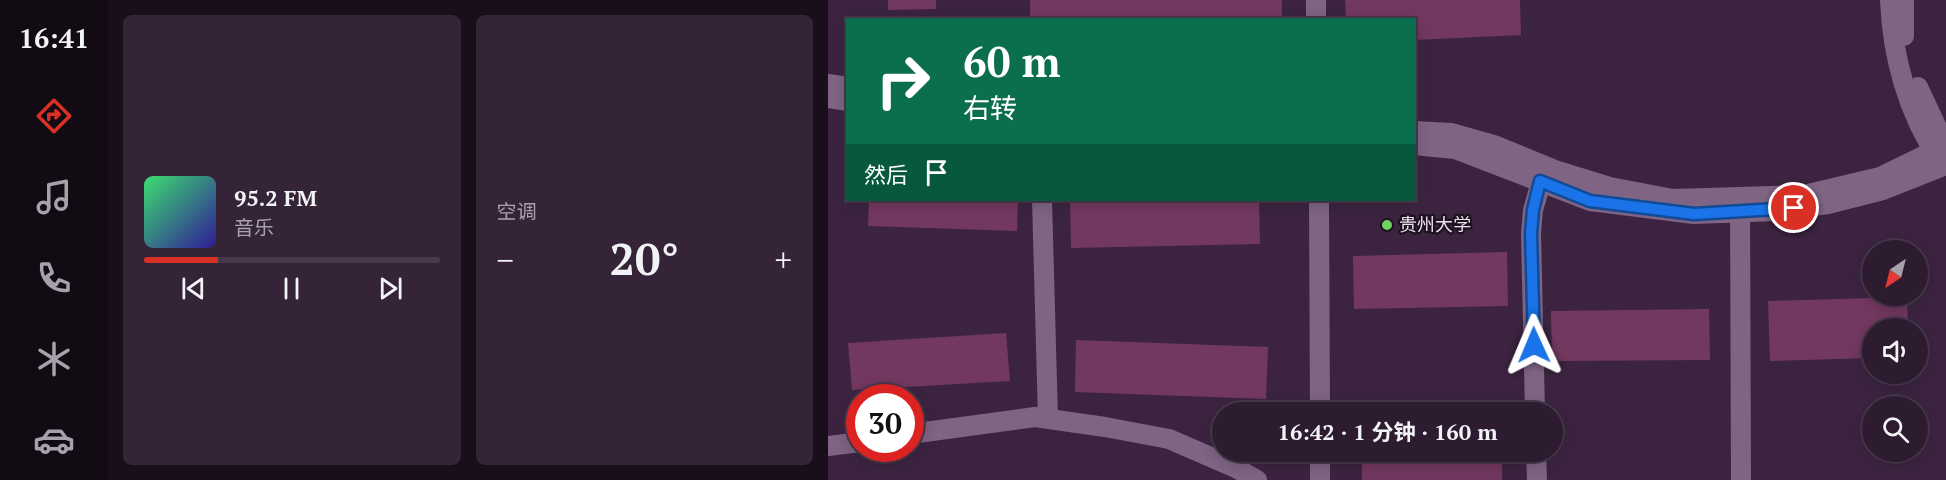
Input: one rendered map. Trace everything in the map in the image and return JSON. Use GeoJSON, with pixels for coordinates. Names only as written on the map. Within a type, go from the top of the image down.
{"type":"FeatureCollection","features":[{"type":"Feature","properties":{"kind":"street"},"geometry":{"type":"LineString","coordinates":[[1316,0],[1316,18]]}},
{"type":"Feature","properties":{"kind":"street"},"geometry":{"type":"LineString","coordinates":[[1890,0],[1894,53],[1918,122],[1943,153]]}},
{"type":"Feature","properties":{"kind":"street"},"geometry":{"type":"LineString","coordinates":[[1904,0],[1904,40],[1943,153]]}},
{"type":"Feature","properties":{"kind":"street"},"geometry":{"type":"LineString","coordinates":[[828,84],[846,87]]}},
{"type":"Feature","properties":{"kind":"street"},"geometry":{"type":"LineString","coordinates":[[828,98],[846,101]]}},
{"type":"Feature","properties":{"kind":"street"},"geometry":{"type":"LineString","coordinates":[[1416,131],[1452,133],[1494,145],[1590,201],[1694,214],[1740,205],[1777,211],[1828,204],[1883,190],[1943,153]]}},
{"type":"Feature","properties":{"kind":"street"},"geometry":{"type":"LineString","coordinates":[[1416,145],[1455,149],[1543,174]]}},
{"type":"Feature","properties":{"kind":"street"},"geometry":{"type":"LineString","coordinates":[[1535,402],[1531,233],[1533,210],[1543,174]]}},
{"type":"Feature","properties":{"kind":"street"},"geometry":{"type":"LineString","coordinates":[[1042,201],[1048,419]]}},
{"type":"Feature","properties":{"kind":"street"},"geometry":{"type":"LineString","coordinates":[[1320,201],[1320,402]]}},
{"type":"Feature","properties":{"kind":"street"},"geometry":{"type":"LineString","coordinates":[[1740,205],[1741,480]]}},
{"type":"Feature","properties":{"kind":"street"},"geometry":{"type":"LineString","coordinates":[[924,432],[1035,417],[1169,439],[1236,468],[1257,480]]}},
{"type":"Feature","properties":{"kind":"street"},"geometry":{"type":"LineString","coordinates":[[828,446],[846,444]]}},
{"type":"Feature","properties":{"kind":"street"},"geometry":{"type":"LineString","coordinates":[[1320,462],[1320,480]]}},
{"type":"Feature","properties":{"kind":"street"},"geometry":{"type":"LineString","coordinates":[[1536,462],[1537,480]]}},
{"type":"Feature","properties":{"kind":"building"},"geometry":{"type":"Polygon","coordinates":[[[888,0],[936,0],[936,9],[888,10],[888,0]]]}},
{"type":"Feature","properties":{"kind":"building"},"geometry":{"type":"Polygon","coordinates":[[[1030,0],[1282,0],[1282,18],[1030,18],[1030,0]]]}},
{"type":"Feature","properties":{"kind":"building"},"geometry":{"type":"Polygon","coordinates":[[[1345,0],[1520,0],[1521,35],[1416,40],[1416,18],[1346,18],[1345,0]]]}},
{"type":"Feature","properties":{"kind":"building"},"geometry":{"type":"Polygon","coordinates":[[[869,201],[1018,201],[1017,231],[868,226],[869,201]]]}},
{"type":"Feature","properties":{"kind":"building"},"geometry":{"type":"Polygon","coordinates":[[[1070,201],[1259,201],[1260,244],[1071,248],[1070,201]]]}},
{"type":"Feature","properties":{"kind":"building"},"geometry":{"type":"Polygon","coordinates":[[[1507,252],[1508,306],[1354,309],[1353,256],[1507,252]]]}},
{"type":"Feature","properties":{"kind":"building"},"geometry":{"type":"Polygon","coordinates":[[[1862,298],[1862,306],[1907,306],[1908,318],[1862,318],[1862,358],[1770,361],[1768,301],[1862,298]]]}},
{"type":"Feature","properties":{"kind":"building"},"geometry":{"type":"Polygon","coordinates":[[[1709,309],[1710,360],[1552,361],[1551,311],[1709,309]]]}},
{"type":"Feature","properties":{"kind":"building"},"geometry":{"type":"Polygon","coordinates":[[[1006,333],[1010,381],[924,386],[924,384],[851,384],[848,343],[1006,333]]]}},
{"type":"Feature","properties":{"kind":"building"},"geometry":{"type":"Polygon","coordinates":[[[1076,340],[1268,347],[1266,399],[1075,392],[1076,340]]]}},
{"type":"Feature","properties":{"kind":"building"},"geometry":{"type":"Polygon","coordinates":[[[1362,462],[1502,462],[1502,480],[1362,480],[1362,462]]]}},
{"type":"Feature","properties":{"kind":"place","name":"贵州大学"},"geometry":{"type":"Point","coordinates":[1387,225]}},
{"type":"Feature","properties":{"kind":"route"},"geometry":{"type":"LineString","coordinates":[[1534,345],[1531,233],[1533,210],[1540,181],[1590,201],[1694,214],[1777,211],[1794,208]]}}]}
